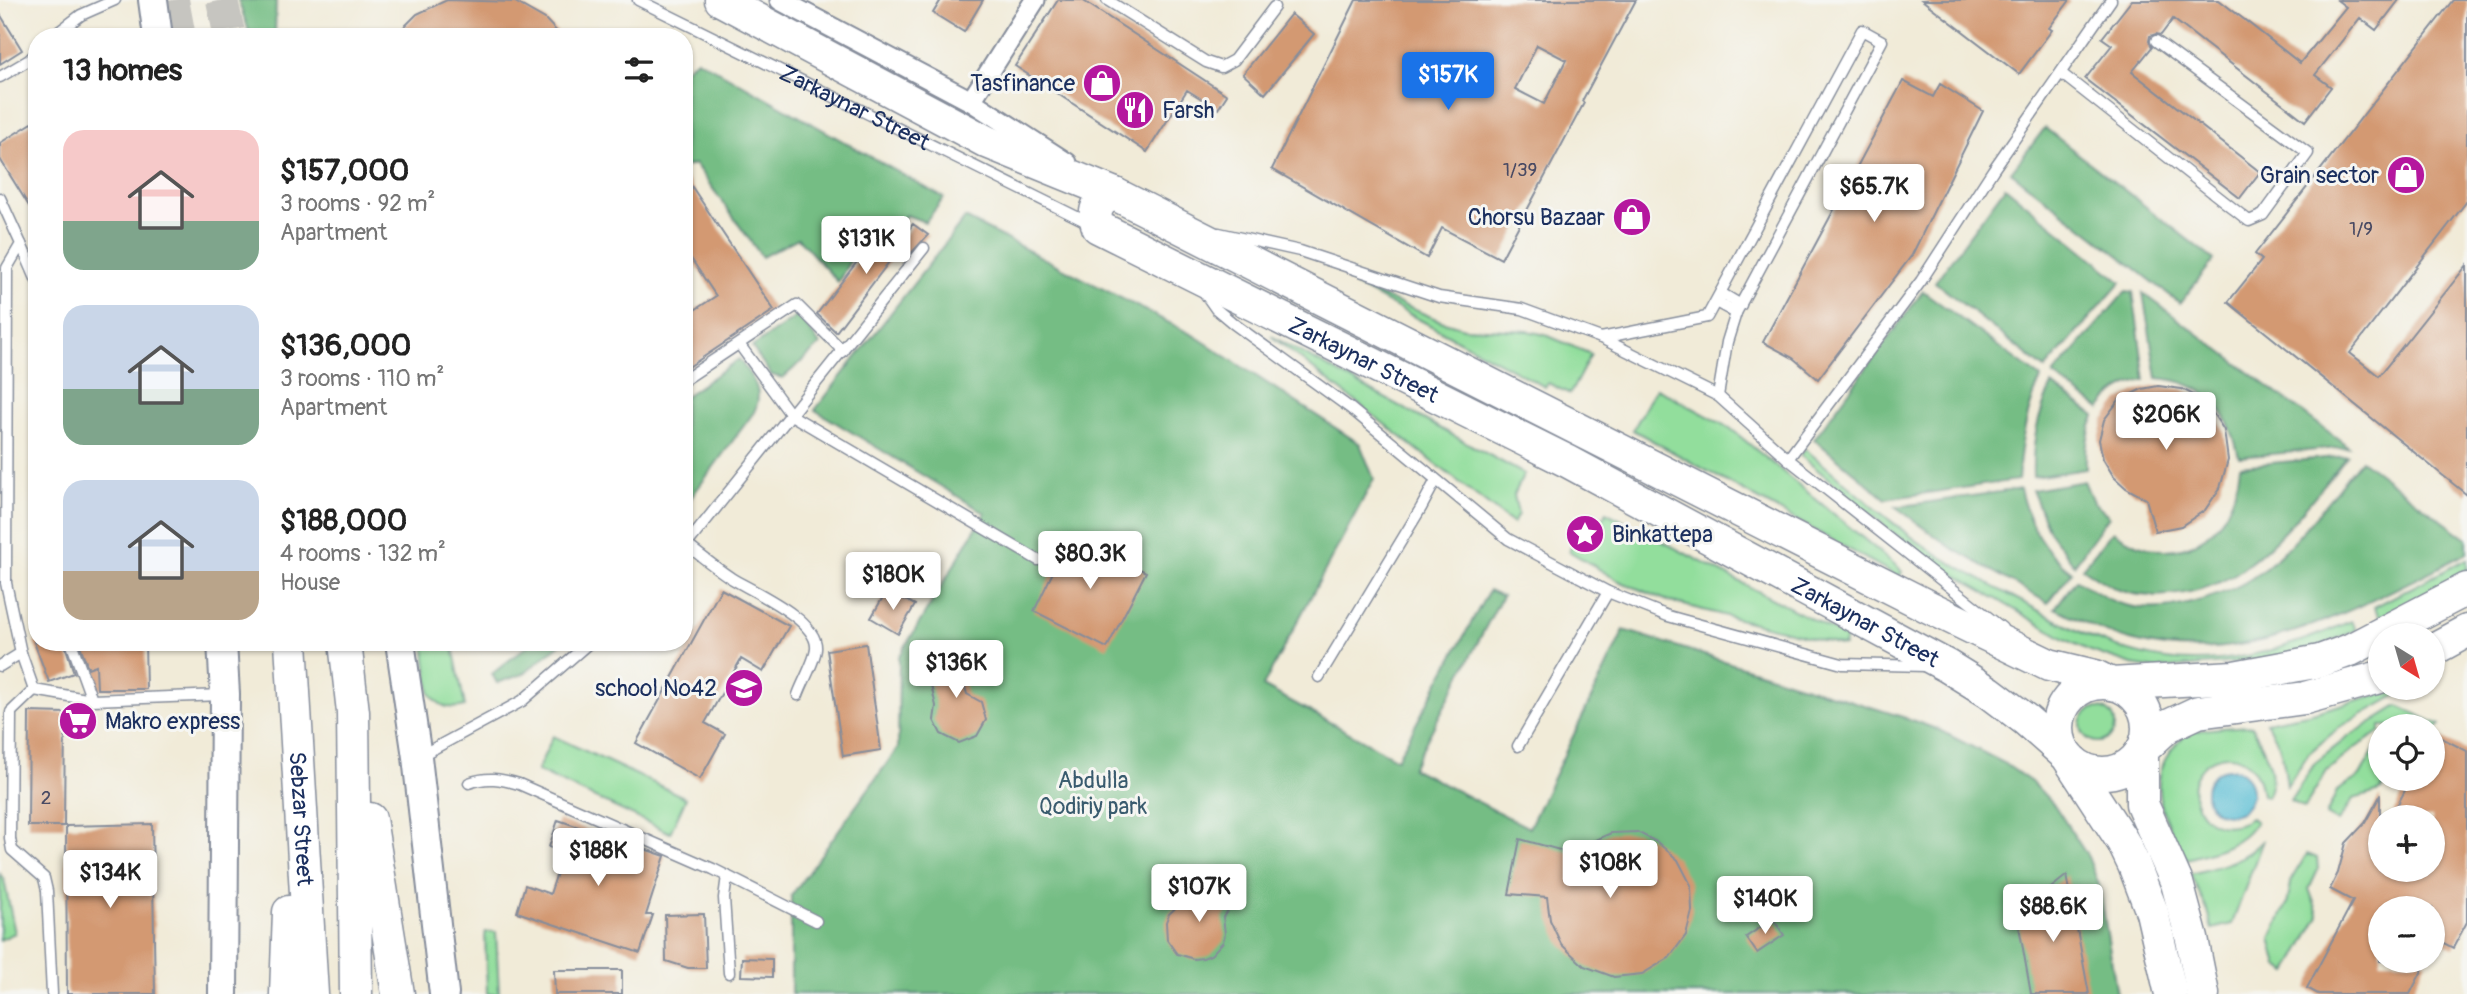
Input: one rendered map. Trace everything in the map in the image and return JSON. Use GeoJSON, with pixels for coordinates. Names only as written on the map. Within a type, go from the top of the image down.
{"type":"FeatureCollection","features":[{"type":"Feature","properties":{"kind":"main road","name":"Zarkaynar Street"},"geometry":{"type":"LineString","coordinates":[[720,0],[987,142],[1115,194],[1929,607],[2049,665],[2095,676],[2131,693],[2144,710],[2148,730],[2142,750],[2141,804],[2177,883],[2203,994]]}},
{"type":"Feature","properties":{"kind":"main road"},"geometry":{"type":"LineString","coordinates":[[1098,227],[1095,216],[1097,205],[1115,194]]}},
{"type":"Feature","properties":{"kind":"main road","name":"Zarkaynar Street"},"geometry":{"type":"LineString","coordinates":[[1098,227],[1569,462],[1947,666],[2008,706],[2085,770],[2108,773],[2127,766],[2168,726],[2197,712],[2305,698],[2368,681]]}},
{"type":"Feature","properties":{"kind":"main road","name":"Zarkaynar Street"},"geometry":{"type":"LineString","coordinates":[[2171,994],[2152,912],[2134,865],[2110,820],[2059,742],[2057,727],[2064,705],[2081,689],[2096,684],[2234,677],[2320,661],[2350,650],[2467,589]]}},
{"type":"Feature","properties":{"kind":"main road"},"geometry":{"type":"LineString","coordinates":[[2445,643],[2467,631]]}},
{"type":"Feature","properties":{"kind":"main road","name":"Sebzar Street"},"geometry":{"type":"LineString","coordinates":[[292,651],[312,994]]}},
{"type":"Feature","properties":{"kind":"main road"},"geometry":{"type":"LineString","coordinates":[[346,651],[353,712],[398,994]]}},
{"type":"Feature","properties":{"kind":"main road"},"geometry":{"type":"LineString","coordinates":[[353,712],[355,994]]}},
{"type":"Feature","properties":{"kind":"main road"},"geometry":{"type":"LineString","coordinates":[[286,994],[297,722]]}},
{"type":"Feature","properties":{"kind":"street"},"geometry":{"type":"LineString","coordinates":[[152,0],[157,28]]}},
{"type":"Feature","properties":{"kind":"street"},"geometry":{"type":"LineString","coordinates":[[780,0],[971,101],[1115,194]]}},
{"type":"Feature","properties":{"kind":"street"},"geometry":{"type":"LineString","coordinates":[[971,101],[1035,0]]}},
{"type":"Feature","properties":{"kind":"street"},"geometry":{"type":"LineString","coordinates":[[223,651],[225,694],[223,994]]}},
{"type":"Feature","properties":{"kind":"street"},"geometry":{"type":"LineString","coordinates":[[401,651],[417,757],[444,994]]}},
{"type":"Feature","properties":{"kind":"lane"},"geometry":{"type":"LineString","coordinates":[[63,28],[80,15],[115,0]]}},
{"type":"Feature","properties":{"kind":"lane","name":"Zarkaynar Street"},"geometry":{"type":"LineString","coordinates":[[638,0],[1098,227]]}},
{"type":"Feature","properties":{"kind":"lane"},"geometry":{"type":"LineString","coordinates":[[1107,0],[1206,62],[1221,67],[1234,60],[1274,7]]}},
{"type":"Feature","properties":{"kind":"lane"},"geometry":{"type":"LineString","coordinates":[[1788,459],[1921,281],[1993,170],[2111,0]]}},
{"type":"Feature","properties":{"kind":"lane"},"geometry":{"type":"LineString","coordinates":[[1601,338],[1707,317],[1862,30],[1882,41],[1739,309],[1727,342],[1718,396]]}},
{"type":"Feature","properties":{"kind":"lane"},"geometry":{"type":"LineString","coordinates":[[2062,74],[2249,220],[2255,220],[2263,215],[2308,153],[2156,41]]}},
{"type":"Feature","properties":{"kind":"lane"},"geometry":{"type":"LineString","coordinates":[[0,78],[28,61]]}},
{"type":"Feature","properties":{"kind":"lane"},"geometry":{"type":"LineString","coordinates":[[0,198],[28,256]]}},
{"type":"Feature","properties":{"kind":"lane"},"geometry":{"type":"LineString","coordinates":[[1168,221],[1300,251],[1439,298],[1522,309],[1601,338],[1718,396],[1788,459],[2049,665]]}},
{"type":"Feature","properties":{"kind":"lane"},"geometry":{"type":"LineString","coordinates":[[21,244],[7,268],[2,518],[6,583],[21,653],[34,690]]}},
{"type":"Feature","properties":{"kind":"lane"},"geometry":{"type":"LineString","coordinates":[[693,538],[924,248]]}},
{"type":"Feature","properties":{"kind":"lane"},"geometry":{"type":"LineString","coordinates":[[1189,272],[1216,309],[1350,408],[1508,539],[1608,592],[1668,617],[1842,664],[1947,666]]}},
{"type":"Feature","properties":{"kind":"lane"},"geometry":{"type":"LineString","coordinates":[[1718,298],[1739,309]]}},
{"type":"Feature","properties":{"kind":"lane"},"geometry":{"type":"LineString","coordinates":[[693,374],[797,304],[843,351]]}},
{"type":"Feature","properties":{"kind":"lane"},"geometry":{"type":"LineString","coordinates":[[739,344],[792,415],[1038,560]]}},
{"type":"Feature","properties":{"kind":"lane"},"geometry":{"type":"LineString","coordinates":[[1319,677],[1436,480]]}},
{"type":"Feature","properties":{"kind":"lane"},"geometry":{"type":"LineString","coordinates":[[693,552],[788,611],[805,625],[816,649],[798,695]]}},
{"type":"Feature","properties":{"kind":"lane"},"geometry":{"type":"LineString","coordinates":[[1518,746],[1608,592]]}},
{"type":"Feature","properties":{"kind":"lane"},"geometry":{"type":"LineString","coordinates":[[74,651],[92,700]]}},
{"type":"Feature","properties":{"kind":"lane"},"geometry":{"type":"LineString","coordinates":[[417,757],[522,701],[580,651]]}},
{"type":"Feature","properties":{"kind":"lane"},"geometry":{"type":"LineString","coordinates":[[0,666],[21,653]]}},
{"type":"Feature","properties":{"kind":"lane"},"geometry":{"type":"LineString","coordinates":[[34,690],[92,700],[225,694]]}},
{"type":"Feature","properties":{"kind":"lane"},"geometry":{"type":"LineString","coordinates":[[34,690],[11,712],[10,839],[12,850],[44,878],[52,994]]}},
{"type":"Feature","properties":{"kind":"lane"},"geometry":{"type":"LineString","coordinates":[[469,783],[491,778],[519,784],[727,876],[816,921]]}},
{"type":"Feature","properties":{"kind":"lane"},"geometry":{"type":"LineString","coordinates":[[727,876],[724,898],[729,973]]}},
{"type":"Feature","properties":{"kind":"green space"},"geometry":{"type":"Polygon","coordinates":[[[238,0],[276,0],[275,28],[248,28],[238,0]]]}},
{"type":"Feature","properties":{"kind":"green space"},"geometry":{"type":"Polygon","coordinates":[[[697,59],[944,198],[925,222],[906,215],[887,238],[870,226],[838,282],[798,238],[762,257],[693,165],[693,62],[697,59]]]}},
{"type":"Feature","properties":{"kind":"green space"},"geometry":{"type":"Polygon","coordinates":[[[2045,128],[2214,260],[2180,303],[2011,172],[2045,128]]]}},
{"type":"Feature","properties":{"kind":"green space"},"geometry":{"type":"Polygon","coordinates":[[[2005,187],[2121,282],[2045,369],[1935,282],[2005,187]]]}},
{"type":"Feature","properties":{"kind":"green space","name":"Abdulla Qodiriy park"},"geometry":{"type":"Polygon","coordinates":[[[965,218],[1195,336],[1360,444],[1374,479],[1263,686],[1397,759],[1489,590],[1502,596],[1412,768],[1529,828],[1624,630],[1906,718],[1939,730],[2004,763],[2034,784],[2055,806],[2088,857],[2099,885],[2117,994],[791,994],[791,896],[898,748],[899,657],[985,513],[815,410],[965,218]]]}},
{"type":"Feature","properties":{"kind":"green space"},"geometry":{"type":"Polygon","coordinates":[[[1353,284],[1464,328],[1528,331],[1546,335],[1591,354],[1570,394],[1548,383],[1545,387],[1353,284]]]}},
{"type":"Feature","properties":{"kind":"green space"},"geometry":{"type":"Polygon","coordinates":[[[1923,291],[2041,378],[2025,428],[2018,480],[1886,499],[1814,439],[1923,291]]]}},
{"type":"Feature","properties":{"kind":"green space"},"geometry":{"type":"Polygon","coordinates":[[[2126,291],[2133,292],[2145,380],[2120,390],[2100,409],[2053,375],[2126,291]]]}},
{"type":"Feature","properties":{"kind":"green space"},"geometry":{"type":"Polygon","coordinates":[[[2143,293],[2349,447],[2239,457],[2229,425],[2213,401],[2190,385],[2157,378],[2143,293]]]}},
{"type":"Feature","properties":{"kind":"green space"},"geometry":{"type":"Polygon","coordinates":[[[799,315],[820,345],[783,378],[771,375],[752,347],[799,315]]]}},
{"type":"Feature","properties":{"kind":"green space"},"geometry":{"type":"Polygon","coordinates":[[[1271,336],[1524,474],[1514,495],[1518,514],[1513,524],[1271,336]]]}},
{"type":"Feature","properties":{"kind":"green space"},"geometry":{"type":"Polygon","coordinates":[[[739,359],[755,384],[758,397],[754,412],[693,495],[693,391],[739,359]]]}},
{"type":"Feature","properties":{"kind":"green space"},"geometry":{"type":"Polygon","coordinates":[[[2052,385],[2095,416],[2087,442],[2086,469],[2033,477],[2036,430],[2052,385]]]}},
{"type":"Feature","properties":{"kind":"green space"},"geometry":{"type":"Polygon","coordinates":[[[1656,388],[1730,428],[1899,568],[1902,572],[1899,577],[1633,430],[1656,388]]]}},
{"type":"Feature","properties":{"kind":"green space"},"geometry":{"type":"Polygon","coordinates":[[[1805,449],[1890,520],[1943,558],[2070,627],[2128,651],[2170,660],[2213,660],[2274,650],[2351,621],[2356,630],[2285,658],[2156,669],[2132,665],[2065,639],[1933,562],[1891,531],[1800,455],[1805,449]]]}},
{"type":"Feature","properties":{"kind":"green space"},"geometry":{"type":"Polygon","coordinates":[[[2347,456],[2271,545],[2242,569],[2215,584],[2183,593],[2150,596],[2114,588],[2082,568],[2113,531],[2136,544],[2158,550],[2179,549],[2197,542],[2213,530],[2226,513],[2235,491],[2240,466],[2347,456]]]}},
{"type":"Feature","properties":{"kind":"green space"},"geometry":{"type":"Polygon","coordinates":[[[2361,460],[2467,539],[2467,553],[2348,611],[2264,640],[2221,647],[2178,648],[2134,641],[2104,631],[2055,608],[2076,580],[2112,601],[2148,608],[2188,604],[2233,589],[2282,554],[2361,460]]]}},
{"type":"Feature","properties":{"kind":"green space"},"geometry":{"type":"Polygon","coordinates":[[[2084,481],[2093,502],[2109,516],[2074,565],[2049,531],[2032,490],[2084,481]]]}},
{"type":"Feature","properties":{"kind":"green space"},"geometry":{"type":"Polygon","coordinates":[[[2020,489],[2027,514],[2038,536],[2053,555],[2072,572],[2048,603],[1950,547],[1896,507],[2020,489]]]}},
{"type":"Feature","properties":{"kind":"green space"},"geometry":{"type":"Polygon","coordinates":[[[1591,512],[1603,518],[1606,512],[1846,637],[1844,646],[1668,601],[1619,581],[1569,551],[1591,512]]]}},
{"type":"Feature","properties":{"kind":"green space"},"geometry":{"type":"Polygon","coordinates":[[[2467,559],[2467,573],[2380,617],[2374,607],[2467,559]]]}},
{"type":"Feature","properties":{"kind":"green space"},"geometry":{"type":"Polygon","coordinates":[[[425,651],[454,651],[465,706],[445,706],[437,702],[430,693],[425,651]]]}},
{"type":"Feature","properties":{"kind":"green space"},"geometry":{"type":"Polygon","coordinates":[[[521,651],[552,651],[523,674],[497,683],[492,674],[521,651]]]}},
{"type":"Feature","properties":{"kind":"green space"},"geometry":{"type":"Polygon","coordinates":[[[2368,697],[2368,700],[2388,700],[2340,727],[2309,753],[2287,786],[2281,752],[2266,722],[2312,713],[2368,697]]]}},
{"type":"Feature","properties":{"kind":"green space"},"geometry":{"type":"Polygon","coordinates":[[[2398,706],[2416,714],[2385,714],[2398,706]]]}},
{"type":"Feature","properties":{"kind":"green space"},"geometry":{"type":"Polygon","coordinates":[[[2098,708],[2110,713],[2115,725],[2110,737],[2098,742],[2086,737],[2081,725],[2086,713],[2098,708]]]}},
{"type":"Feature","properties":{"kind":"green space"},"geometry":{"type":"Polygon","coordinates":[[[2368,725],[2368,740],[2327,771],[2304,808],[2290,801],[2315,763],[2368,725]]]}},
{"type":"Feature","properties":{"kind":"green space"},"geometry":{"type":"Polygon","coordinates":[[[2252,726],[2271,770],[2271,788],[2267,797],[2262,795],[2256,775],[2246,763],[2234,757],[2221,757],[2208,762],[2199,771],[2194,784],[2197,806],[2210,821],[2226,826],[2251,818],[2256,822],[2234,842],[2187,859],[2162,807],[2159,781],[2162,767],[2169,753],[2188,734],[2209,729],[2252,726]]]}},
{"type":"Feature","properties":{"kind":"green space"},"geometry":{"type":"Polygon","coordinates":[[[553,736],[686,798],[670,833],[537,771],[553,736]]]}},
{"type":"Feature","properties":{"kind":"green space"},"geometry":{"type":"Polygon","coordinates":[[[2368,762],[2368,791],[2381,791],[2353,799],[2338,822],[2326,815],[2337,791],[2360,776],[2368,762]]]}},
{"type":"Feature","properties":{"kind":"green space"},"geometry":{"type":"Polygon","coordinates":[[[2263,840],[2232,924],[2212,929],[2206,907],[2190,874],[2238,859],[2263,840]]]}},
{"type":"Feature","properties":{"kind":"green space"},"geometry":{"type":"Polygon","coordinates":[[[2307,854],[2317,858],[2318,870],[2309,889],[2319,916],[2288,972],[2278,966],[2271,938],[2287,904],[2292,878],[2307,854]]]}},
{"type":"Feature","properties":{"kind":"green space"},"geometry":{"type":"Polygon","coordinates":[[[0,874],[4,880],[15,933],[0,940],[0,874]]]}},
{"type":"Feature","properties":{"kind":"green space"},"geometry":{"type":"Polygon","coordinates":[[[485,932],[496,932],[499,994],[487,994],[485,932]]]}},
{"type":"Feature","properties":{"kind":"water"},"geometry":{"type":"Polygon","coordinates":[[[2229,769],[2246,775],[2252,792],[2246,809],[2229,815],[2212,809],[2206,792],[2212,775],[2229,769]]]}},
{"type":"Feature","properties":{"kind":"building"},"geometry":{"type":"Polygon","coordinates":[[[447,0],[515,2],[545,19],[554,28],[403,28],[417,14],[447,0]]]}},
{"type":"Feature","properties":{"kind":"building"},"geometry":{"type":"Polygon","coordinates":[[[941,0],[983,0],[964,32],[933,13],[941,0]]]}},
{"type":"Feature","properties":{"kind":"building"},"geometry":{"type":"Polygon","coordinates":[[[1058,0],[1082,0],[1227,95],[1218,109],[1187,90],[1147,152],[1015,66],[1058,0]]]}},
{"type":"Feature","properties":{"kind":"building"},"geometry":{"type":"Polygon","coordinates":[[[1356,0],[1636,0],[1501,259],[1442,228],[1427,258],[1272,169],[1356,0]],[[1537,45],[1515,89],[1544,104],[1566,60],[1537,45]]]}},
{"type":"Feature","properties":{"kind":"building"},"geometry":{"type":"Polygon","coordinates":[[[1922,0],[2070,0],[2049,28],[2052,30],[2019,74],[1922,0]]]}},
{"type":"Feature","properties":{"kind":"building"},"geometry":{"type":"Polygon","coordinates":[[[2132,0],[2219,0],[2300,63],[2346,7],[2337,0],[2399,0],[2376,30],[2360,18],[2315,75],[2331,87],[2305,121],[2173,19],[2161,35],[2150,36],[2152,47],[2132,72],[2260,172],[2240,198],[2085,79],[2112,45],[2102,38],[2132,0]]]}},
{"type":"Feature","properties":{"kind":"building"},"geometry":{"type":"Polygon","coordinates":[[[2453,0],[2467,0],[2467,201],[2350,353],[2379,376],[2467,265],[2467,495],[2228,302],[2262,260],[2255,254],[2453,0]]]}},
{"type":"Feature","properties":{"kind":"building"},"geometry":{"type":"Polygon","coordinates":[[[0,14],[22,50],[0,64],[0,14]]]}},
{"type":"Feature","properties":{"kind":"building"},"geometry":{"type":"Polygon","coordinates":[[[1291,14],[1314,34],[1265,94],[1243,74],[1291,14]]]}},
{"type":"Feature","properties":{"kind":"building"},"geometry":{"type":"Polygon","coordinates":[[[1903,81],[1933,97],[1940,84],[1983,111],[1912,255],[1818,379],[1793,358],[1763,342],[1903,81]]]}},
{"type":"Feature","properties":{"kind":"building"},"geometry":{"type":"Polygon","coordinates":[[[28,126],[28,204],[0,159],[0,143],[28,126]]]}},
{"type":"Feature","properties":{"kind":"building"},"geometry":{"type":"Polygon","coordinates":[[[693,188],[774,310],[693,364],[693,311],[716,296],[693,262],[693,188]]]}},
{"type":"Feature","properties":{"kind":"building"},"geometry":{"type":"Polygon","coordinates":[[[913,224],[928,235],[904,261],[895,254],[836,332],[817,314],[876,237],[893,250],[913,224]]]}},
{"type":"Feature","properties":{"kind":"building"},"geometry":{"type":"Polygon","coordinates":[[[2158,386],[2182,389],[2208,406],[2224,430],[2228,460],[2220,488],[2205,510],[2181,526],[2155,531],[2146,499],[2126,488],[2114,477],[2103,459],[2099,440],[2104,420],[2119,400],[2142,389],[2158,386]]]}},
{"type":"Feature","properties":{"kind":"building"},"geometry":{"type":"Polygon","coordinates":[[[1071,535],[1146,572],[1107,648],[1034,611],[1071,535]]]}},
{"type":"Feature","properties":{"kind":"building"},"geometry":{"type":"Polygon","coordinates":[[[721,589],[789,626],[763,672],[741,659],[705,723],[725,734],[700,779],[636,743],[687,651],[693,651],[693,640],[721,589]]]}},
{"type":"Feature","properties":{"kind":"building"},"geometry":{"type":"Polygon","coordinates":[[[887,590],[915,605],[898,634],[871,618],[887,590]]]}},
{"type":"Feature","properties":{"kind":"building"},"geometry":{"type":"Polygon","coordinates":[[[866,644],[881,750],[843,756],[827,650],[866,644]]]}},
{"type":"Feature","properties":{"kind":"building"},"geometry":{"type":"Polygon","coordinates":[[[947,648],[972,661],[963,680],[967,694],[981,702],[986,720],[977,736],[959,743],[941,734],[934,720],[936,706],[930,681],[947,648]]]}},
{"type":"Feature","properties":{"kind":"building"},"geometry":{"type":"Polygon","coordinates":[[[37,651],[67,651],[74,673],[49,682],[37,651]]]}},
{"type":"Feature","properties":{"kind":"building"},"geometry":{"type":"Polygon","coordinates":[[[82,651],[145,651],[146,689],[97,689],[96,665],[88,668],[82,651]]]}},
{"type":"Feature","properties":{"kind":"building"},"geometry":{"type":"Polygon","coordinates":[[[29,712],[65,713],[64,826],[28,826],[29,712]]]}},
{"type":"Feature","properties":{"kind":"building"},"geometry":{"type":"Polygon","coordinates":[[[2445,740],[2467,751],[2467,922],[2453,948],[2445,944],[2445,896],[2368,896],[2368,973],[2421,973],[2410,994],[2318,994],[2307,988],[2353,901],[2330,889],[2338,873],[2346,843],[2368,818],[2368,882],[2445,882],[2445,805],[2397,805],[2405,791],[2445,791],[2445,740]]]}},
{"type":"Feature","properties":{"kind":"building"},"geometry":{"type":"Polygon","coordinates":[[[558,820],[665,856],[646,915],[653,915],[640,953],[517,912],[525,885],[550,894],[564,852],[549,847],[558,820]]]}},
{"type":"Feature","properties":{"kind":"building"},"geometry":{"type":"Polygon","coordinates":[[[152,824],[155,994],[67,994],[66,826],[152,824]]]}},
{"type":"Feature","properties":{"kind":"building"},"geometry":{"type":"Polygon","coordinates":[[[1637,832],[1657,842],[1678,860],[1691,885],[1692,911],[1686,935],[1669,958],[1642,974],[1614,977],[1584,966],[1561,944],[1550,920],[1547,897],[1509,894],[1520,839],[1574,854],[1584,845],[1611,833],[1637,832]]]}},
{"type":"Feature","properties":{"kind":"building"},"geometry":{"type":"Polygon","coordinates":[[[2067,875],[2089,994],[2031,994],[2017,915],[2067,875]]]}},
{"type":"Feature","properties":{"kind":"building"},"geometry":{"type":"Polygon","coordinates":[[[1218,884],[1230,891],[1232,898],[1232,905],[1223,917],[1223,942],[1211,955],[1203,958],[1194,959],[1177,954],[1167,940],[1166,922],[1169,914],[1182,902],[1199,899],[1206,888],[1218,884]]]}},
{"type":"Feature","properties":{"kind":"building"},"geometry":{"type":"Polygon","coordinates":[[[704,914],[706,968],[688,968],[666,961],[665,915],[704,914]]]}},
{"type":"Feature","properties":{"kind":"building"},"geometry":{"type":"Polygon","coordinates":[[[1773,919],[1784,935],[1757,953],[1746,937],[1773,919]]]}},
{"type":"Feature","properties":{"kind":"building"},"geometry":{"type":"Polygon","coordinates":[[[742,958],[772,959],[772,977],[741,976],[742,958]]]}},
{"type":"Feature","properties":{"kind":"building"},"geometry":{"type":"Polygon","coordinates":[[[554,970],[622,970],[622,994],[555,994],[554,970]]]}},
{"type":"Feature","properties":{"kind":"tunnel"},"geometry":{"type":"LineString","coordinates":[[173,0],[178,28]]}},
{"type":"Feature","properties":{"kind":"tunnel"},"geometry":{"type":"LineString","coordinates":[[222,0],[228,28]]}},
{"type":"Feature","properties":{"kind":"place","name":"Tasfinance"},"geometry":{"type":"Point","coordinates":[1102,83]}},
{"type":"Feature","properties":{"kind":"place","name":"Farsh"},"geometry":{"type":"Point","coordinates":[1135,110]}},
{"type":"Feature","properties":{"kind":"place","name":"Grain sector"},"geometry":{"type":"Point","coordinates":[2406,175]}},
{"type":"Feature","properties":{"kind":"place","name":"Chorsu Bazaar"},"geometry":{"type":"Point","coordinates":[1632,217]}},
{"type":"Feature","properties":{"kind":"place","name":"Binkattepa"},"geometry":{"type":"Point","coordinates":[1585,534]}},
{"type":"Feature","properties":{"kind":"place","name":"school №42"},"geometry":{"type":"Point","coordinates":[744,688]}},
{"type":"Feature","properties":{"kind":"place","name":"Makro express"},"geometry":{"type":"Point","coordinates":[78,721]}}]}
